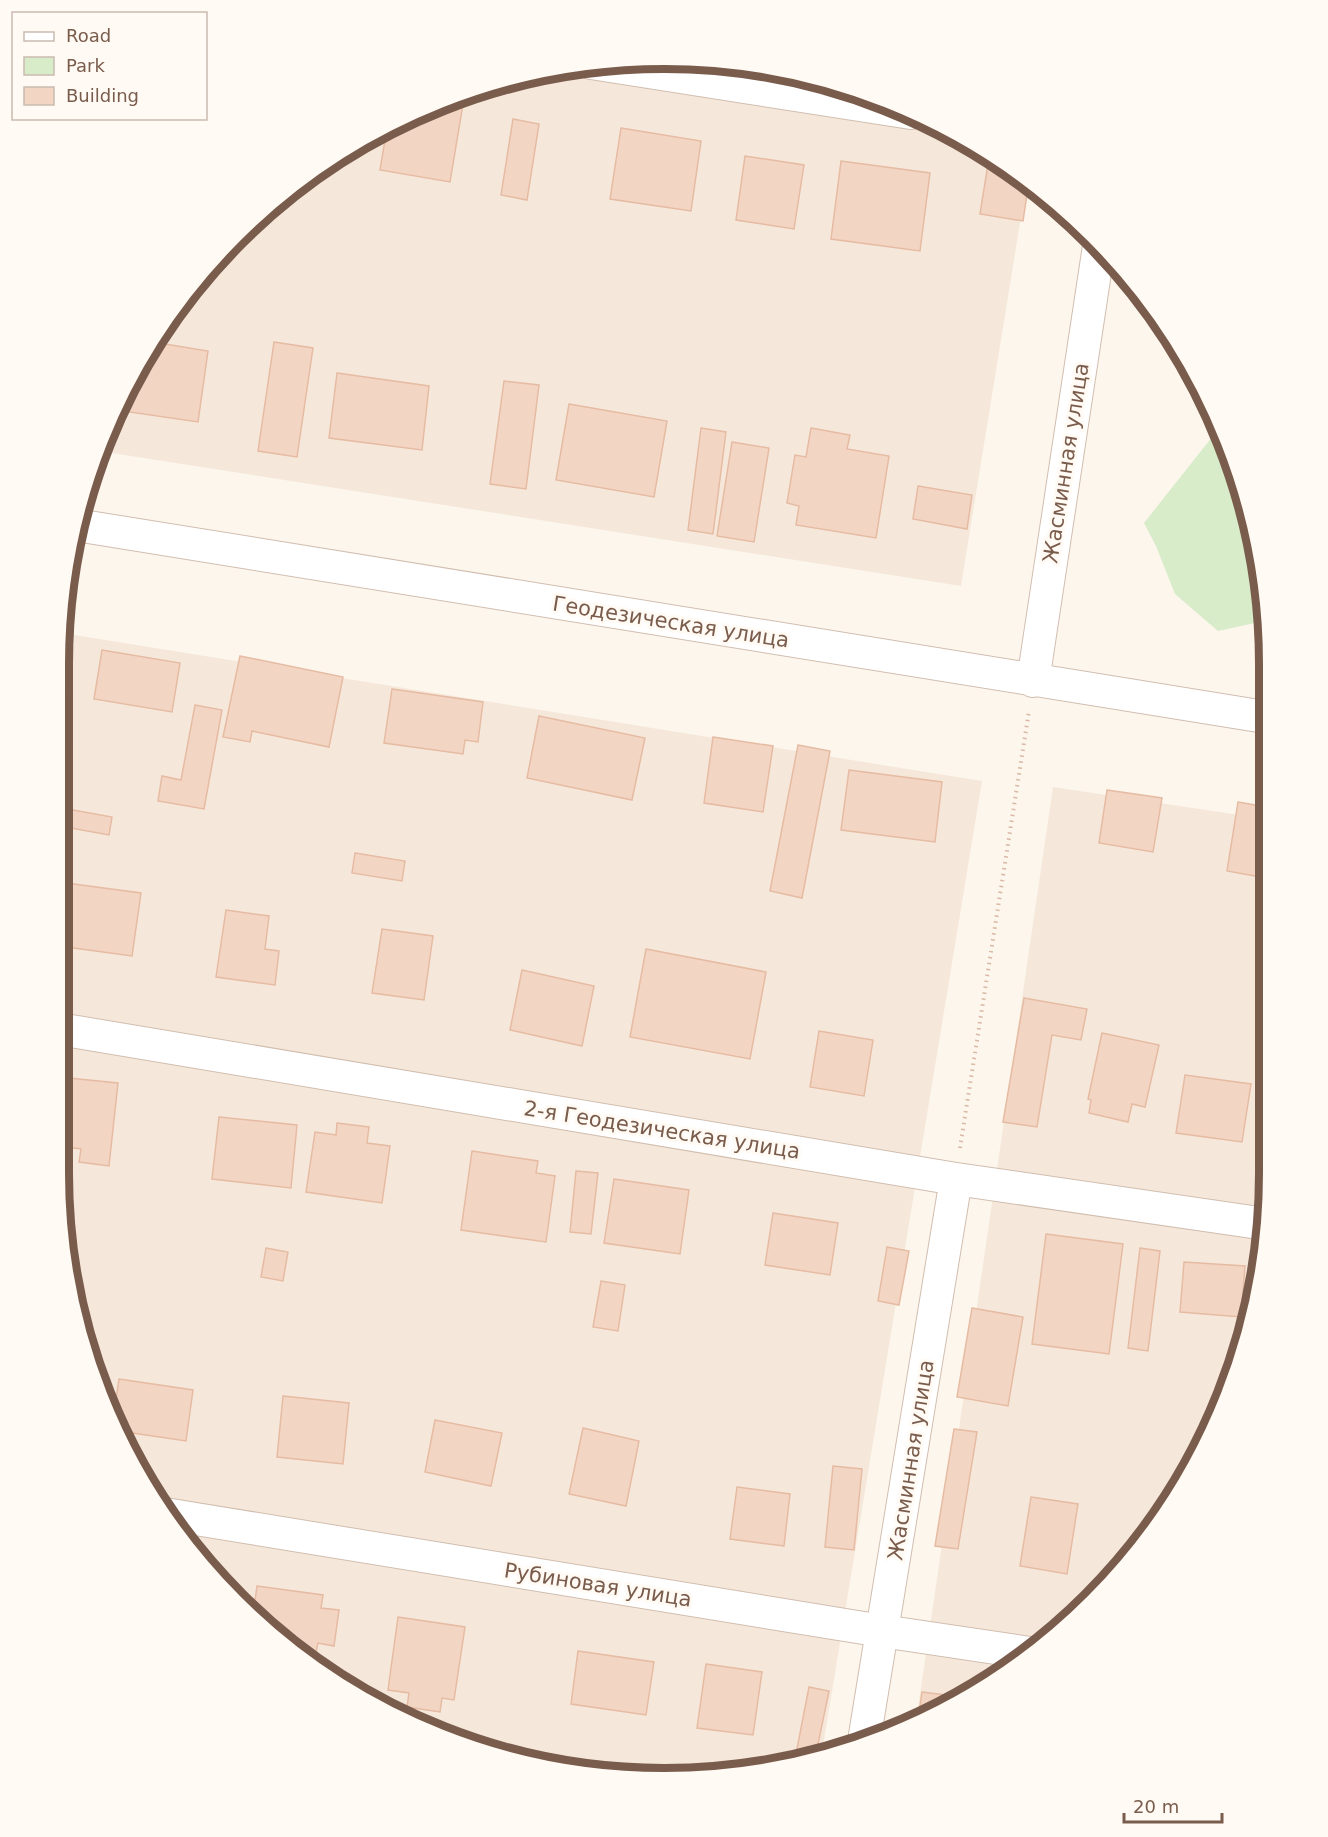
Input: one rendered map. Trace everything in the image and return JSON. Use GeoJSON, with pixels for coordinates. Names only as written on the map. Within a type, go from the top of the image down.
{"type":"FeatureCollection","features":[{"type":"Feature","properties":{"kind":"street"},"geometry":{"type":"LineString","coordinates":[[634,70],[872,107]]}},
{"type":"Feature","properties":{"kind":"street","name":"Жасминная улица"},"geometry":{"type":"LineString","coordinates":[[1033,681],[1097,257]]}},
{"type":"Feature","properties":{"kind":"street","name":"Геодезическая улица"},"geometry":{"type":"LineString","coordinates":[[85,526],[1259,716]]}},
{"type":"Feature","properties":{"kind":"street","name":"2-я Геодезическая улица"},"geometry":{"type":"LineString","coordinates":[[69,1031],[956,1179],[1257,1223]]}},
{"type":"Feature","properties":{"kind":"street","name":"Жасминная улица"},"geometry":{"type":"LineString","coordinates":[[865,1732],[956,1179]]}},
{"type":"Feature","properties":{"kind":"street","name":"Рубиновая улица"},"geometry":{"type":"LineString","coordinates":[[178,1516],[1018,1651]]}},
{"type":"Feature","properties":{"kind":"path"},"geometry":{"type":"LineString","coordinates":[[956,1179],[1033,681]]}},
{"type":"Feature","properties":{"kind":"shaded area"},"geometry":{"type":"Polygon","coordinates":[[[625,70],[703,70],[742,74],[818,89],[892,114],[962,149],[1025,191],[961,586],[108,452],[130,401],[149,366],[169,333],[192,302],[243,243],[302,192],[333,169],[401,130],[436,114],[510,89],[548,80],[625,70]]]}},
{"type":"Feature","properties":{"kind":"shaded area"},"geometry":{"type":"Polygon","coordinates":[[[70,634],[982,781],[823,1746],[780,1757],[703,1767],[625,1767],[548,1757],[510,1748],[436,1723],[366,1688],[333,1668],[302,1645],[243,1594],[192,1535],[169,1504],[130,1436],[114,1401],[89,1327],[80,1289],[70,1212],[69,1173],[70,634]]]}},
{"type":"Feature","properties":{"kind":"shaded area"},"geometry":{"type":"Polygon","coordinates":[[[1053,787],[1259,818],[1258,1212],[1248,1289],[1239,1327],[1214,1401],[1198,1436],[1159,1504],[1136,1535],[1085,1594],[1026,1645],[995,1668],[918,1711],[1053,787]]]}},
{"type":"Feature","properties":{"kind":"green space"},"geometry":{"type":"Polygon","coordinates":[[[1214,435],[1239,510],[1248,548],[1253,580],[1255,623],[1218,631],[1175,594],[1144,523],[1214,435]]]}},
{"type":"Feature","properties":{"kind":"building"},"geometry":{"type":"Polygon","coordinates":[[[463,105],[450,182],[380,170],[385,139],[436,114],[463,105]]]}},
{"type":"Feature","properties":{"kind":"building"},"geometry":{"type":"Polygon","coordinates":[[[513,119],[539,124],[527,200],[501,195],[513,119]]]}},
{"type":"Feature","properties":{"kind":"building"},"geometry":{"type":"Polygon","coordinates":[[[621,128],[701,141],[691,211],[610,199],[621,128]]]}},
{"type":"Feature","properties":{"kind":"building"},"geometry":{"type":"Polygon","coordinates":[[[745,156],[804,165],[794,229],[736,220],[745,156]]]}},
{"type":"Feature","properties":{"kind":"building"},"geometry":{"type":"Polygon","coordinates":[[[841,161],[930,173],[920,251],[831,239],[841,161]]]}},
{"type":"Feature","properties":{"kind":"building"},"geometry":{"type":"Polygon","coordinates":[[[988,165],[1027,193],[1023,221],[980,214],[988,165]]]}},
{"type":"Feature","properties":{"kind":"building"},"geometry":{"type":"Polygon","coordinates":[[[274,342],[313,348],[297,457],[258,451],[274,342]]]}},
{"type":"Feature","properties":{"kind":"building"},"geometry":{"type":"Polygon","coordinates":[[[163,344],[208,351],[198,422],[125,411],[163,344]]]}},
{"type":"Feature","properties":{"kind":"building"},"geometry":{"type":"Polygon","coordinates":[[[337,373],[429,386],[422,450],[329,438],[337,373]]]}},
{"type":"Feature","properties":{"kind":"building"},"geometry":{"type":"Polygon","coordinates":[[[504,381],[539,385],[526,489],[490,484],[504,381]]]}},
{"type":"Feature","properties":{"kind":"building"},"geometry":{"type":"Polygon","coordinates":[[[569,404],[667,421],[654,497],[556,480],[569,404]]]}},
{"type":"Feature","properties":{"kind":"building"},"geometry":{"type":"Polygon","coordinates":[[[701,428],[726,432],[713,534],[688,530],[701,428]]]}},
{"type":"Feature","properties":{"kind":"building"},"geometry":{"type":"Polygon","coordinates":[[[811,428],[850,435],[847,449],[889,456],[876,538],[796,525],[799,506],[787,503],[795,455],[806,457],[811,428]]]}},
{"type":"Feature","properties":{"kind":"building"},"geometry":{"type":"Polygon","coordinates":[[[732,442],[769,448],[754,542],[717,536],[732,442]]]}},
{"type":"Feature","properties":{"kind":"building"},"geometry":{"type":"Polygon","coordinates":[[[918,486],[972,495],[967,529],[913,519],[918,486]]]}},
{"type":"Feature","properties":{"kind":"building"},"geometry":{"type":"Polygon","coordinates":[[[70,633],[73,633],[69,665],[70,633]]]}},
{"type":"Feature","properties":{"kind":"building"},"geometry":{"type":"Polygon","coordinates":[[[102,650],[180,663],[172,712],[94,699],[102,650]]]}},
{"type":"Feature","properties":{"kind":"building"},"geometry":{"type":"Polygon","coordinates":[[[240,656],[343,677],[329,747],[252,731],[250,742],[223,737],[240,656]]]}},
{"type":"Feature","properties":{"kind":"building"},"geometry":{"type":"Polygon","coordinates":[[[392,689],[483,702],[478,742],[465,740],[463,754],[384,743],[392,689]]]}},
{"type":"Feature","properties":{"kind":"building"},"geometry":{"type":"Polygon","coordinates":[[[195,705],[222,710],[204,809],[158,801],[162,776],[181,780],[195,705]]]}},
{"type":"Feature","properties":{"kind":"building"},"geometry":{"type":"Polygon","coordinates":[[[539,716],[645,738],[632,800],[527,778],[539,716]]]}},
{"type":"Feature","properties":{"kind":"building"},"geometry":{"type":"Polygon","coordinates":[[[713,737],[773,746],[763,812],[704,803],[713,737]]]}},
{"type":"Feature","properties":{"kind":"building"},"geometry":{"type":"Polygon","coordinates":[[[798,745],[830,751],[802,898],[770,891],[798,745]]]}},
{"type":"Feature","properties":{"kind":"building"},"geometry":{"type":"Polygon","coordinates":[[[849,770],[942,782],[935,842],[841,830],[849,770]]]}},
{"type":"Feature","properties":{"kind":"building"},"geometry":{"type":"Polygon","coordinates":[[[1107,790],[1162,798],[1153,852],[1099,843],[1107,790]]]}},
{"type":"Feature","properties":{"kind":"building"},"geometry":{"type":"Polygon","coordinates":[[[1238,802],[1259,806],[1259,877],[1227,871],[1238,802]]]}},
{"type":"Feature","properties":{"kind":"building"},"geometry":{"type":"Polygon","coordinates":[[[69,809],[112,817],[109,835],[69,828],[69,809]]]}},
{"type":"Feature","properties":{"kind":"building"},"geometry":{"type":"Polygon","coordinates":[[[355,853],[405,861],[402,881],[352,873],[355,853]]]}},
{"type":"Feature","properties":{"kind":"building"},"geometry":{"type":"Polygon","coordinates":[[[69,883],[141,893],[132,956],[69,947],[69,883]]]}},
{"type":"Feature","properties":{"kind":"building"},"geometry":{"type":"Polygon","coordinates":[[[226,910],[269,916],[265,949],[279,951],[275,985],[216,977],[226,910]]]}},
{"type":"Feature","properties":{"kind":"building"},"geometry":{"type":"Polygon","coordinates":[[[382,929],[433,936],[424,1000],[372,993],[382,929]]]}},
{"type":"Feature","properties":{"kind":"building"},"geometry":{"type":"Polygon","coordinates":[[[646,949],[766,972],[750,1059],[630,1037],[646,949]]]}},
{"type":"Feature","properties":{"kind":"building"},"geometry":{"type":"Polygon","coordinates":[[[522,970],[594,986],[582,1046],[510,1030],[522,970]]]}},
{"type":"Feature","properties":{"kind":"building"},"geometry":{"type":"Polygon","coordinates":[[[1024,998],[1087,1009],[1081,1040],[1052,1035],[1037,1127],[1003,1122],[1024,998]]]}},
{"type":"Feature","properties":{"kind":"building"},"geometry":{"type":"Polygon","coordinates":[[[819,1031],[873,1040],[864,1096],[810,1087],[819,1031]]]}},
{"type":"Feature","properties":{"kind":"building"},"geometry":{"type":"Polygon","coordinates":[[[1102,1033],[1159,1045],[1145,1107],[1132,1104],[1128,1122],[1089,1113],[1091,1100],[1088,1099],[1102,1033]]]}},
{"type":"Feature","properties":{"kind":"building"},"geometry":{"type":"Polygon","coordinates":[[[1185,1075],[1251,1084],[1242,1142],[1176,1133],[1185,1075]]]}},
{"type":"Feature","properties":{"kind":"building"},"geometry":{"type":"Polygon","coordinates":[[[69,1078],[118,1083],[109,1166],[79,1162],[81,1149],[69,1147],[69,1078]]]}},
{"type":"Feature","properties":{"kind":"building"},"geometry":{"type":"Polygon","coordinates":[[[219,1117],[297,1125],[291,1188],[212,1179],[219,1117]]]}},
{"type":"Feature","properties":{"kind":"building"},"geometry":{"type":"Polygon","coordinates":[[[337,1123],[369,1127],[367,1143],[390,1146],[382,1203],[306,1192],[315,1132],[336,1135],[337,1123]]]}},
{"type":"Feature","properties":{"kind":"building"},"geometry":{"type":"Polygon","coordinates":[[[472,1151],[538,1161],[536,1173],[555,1176],[546,1242],[461,1230],[472,1151]]]}},
{"type":"Feature","properties":{"kind":"building"},"geometry":{"type":"Polygon","coordinates":[[[576,1171],[598,1173],[591,1234],[570,1232],[576,1171]]]}},
{"type":"Feature","properties":{"kind":"building"},"geometry":{"type":"Polygon","coordinates":[[[614,1179],[689,1190],[680,1254],[604,1243],[614,1179]]]}},
{"type":"Feature","properties":{"kind":"building"},"geometry":{"type":"Polygon","coordinates":[[[773,1213],[838,1223],[830,1275],[765,1265],[773,1213]]]}},
{"type":"Feature","properties":{"kind":"building"},"geometry":{"type":"Polygon","coordinates":[[[1046,1234],[1123,1244],[1109,1354],[1032,1344],[1046,1234]]]}},
{"type":"Feature","properties":{"kind":"building"},"geometry":{"type":"Polygon","coordinates":[[[887,1247],[909,1251],[899,1305],[878,1301],[887,1247]]]}},
{"type":"Feature","properties":{"kind":"building"},"geometry":{"type":"Polygon","coordinates":[[[266,1248],[288,1252],[283,1281],[261,1277],[266,1248]]]}},
{"type":"Feature","properties":{"kind":"building"},"geometry":{"type":"Polygon","coordinates":[[[1140,1248],[1160,1251],[1148,1351],[1128,1348],[1140,1248]]]}},
{"type":"Feature","properties":{"kind":"building"},"geometry":{"type":"Polygon","coordinates":[[[1184,1262],[1245,1266],[1241,1317],[1180,1312],[1184,1262]]]}},
{"type":"Feature","properties":{"kind":"building"},"geometry":{"type":"Polygon","coordinates":[[[601,1281],[625,1285],[618,1331],[593,1327],[601,1281]]]}},
{"type":"Feature","properties":{"kind":"building"},"geometry":{"type":"Polygon","coordinates":[[[972,1308],[1023,1317],[1008,1406],[957,1397],[972,1308]]]}},
{"type":"Feature","properties":{"kind":"building"},"geometry":{"type":"Polygon","coordinates":[[[119,1379],[193,1390],[186,1441],[128,1432],[115,1404],[119,1379]]]}},
{"type":"Feature","properties":{"kind":"building"},"geometry":{"type":"Polygon","coordinates":[[[283,1396],[349,1403],[343,1464],[277,1457],[283,1396]]]}},
{"type":"Feature","properties":{"kind":"building"},"geometry":{"type":"Polygon","coordinates":[[[435,1420],[502,1433],[491,1486],[425,1472],[435,1420]]]}},
{"type":"Feature","properties":{"kind":"building"},"geometry":{"type":"Polygon","coordinates":[[[583,1428],[639,1441],[626,1506],[569,1494],[583,1428]]]}},
{"type":"Feature","properties":{"kind":"building"},"geometry":{"type":"Polygon","coordinates":[[[954,1429],[977,1432],[958,1549],[935,1546],[954,1429]]]}},
{"type":"Feature","properties":{"kind":"building"},"geometry":{"type":"Polygon","coordinates":[[[833,1466],[862,1469],[854,1550],[825,1547],[833,1466]]]}},
{"type":"Feature","properties":{"kind":"building"},"geometry":{"type":"Polygon","coordinates":[[[737,1487],[790,1494],[784,1546],[730,1539],[737,1487]]]}},
{"type":"Feature","properties":{"kind":"building"},"geometry":{"type":"Polygon","coordinates":[[[1031,1497],[1078,1504],[1067,1574],[1020,1566],[1031,1497]]]}},
{"type":"Feature","properties":{"kind":"building"},"geometry":{"type":"Polygon","coordinates":[[[257,1586],[323,1595],[321,1608],[339,1610],[334,1646],[318,1643],[315,1655],[254,1604],[257,1586]]]}},
{"type":"Feature","properties":{"kind":"building"},"geometry":{"type":"Polygon","coordinates":[[[398,1617],[465,1627],[454,1700],[442,1698],[440,1712],[407,1707],[409,1693],[388,1690],[398,1617]]]}},
{"type":"Feature","properties":{"kind":"building"},"geometry":{"type":"Polygon","coordinates":[[[578,1651],[654,1662],[646,1715],[571,1704],[578,1651]]]}},
{"type":"Feature","properties":{"kind":"building"},"geometry":{"type":"Polygon","coordinates":[[[706,1664],[762,1672],[753,1735],[697,1728],[706,1664]]]}},
{"type":"Feature","properties":{"kind":"building"},"geometry":{"type":"Polygon","coordinates":[[[809,1687],[829,1691],[817,1748],[796,1753],[809,1687]]]}},
{"type":"Feature","properties":{"kind":"building"},"geometry":{"type":"Polygon","coordinates":[[[922,1692],[949,1695],[927,1707],[919,1710],[922,1692]]]}}]}
